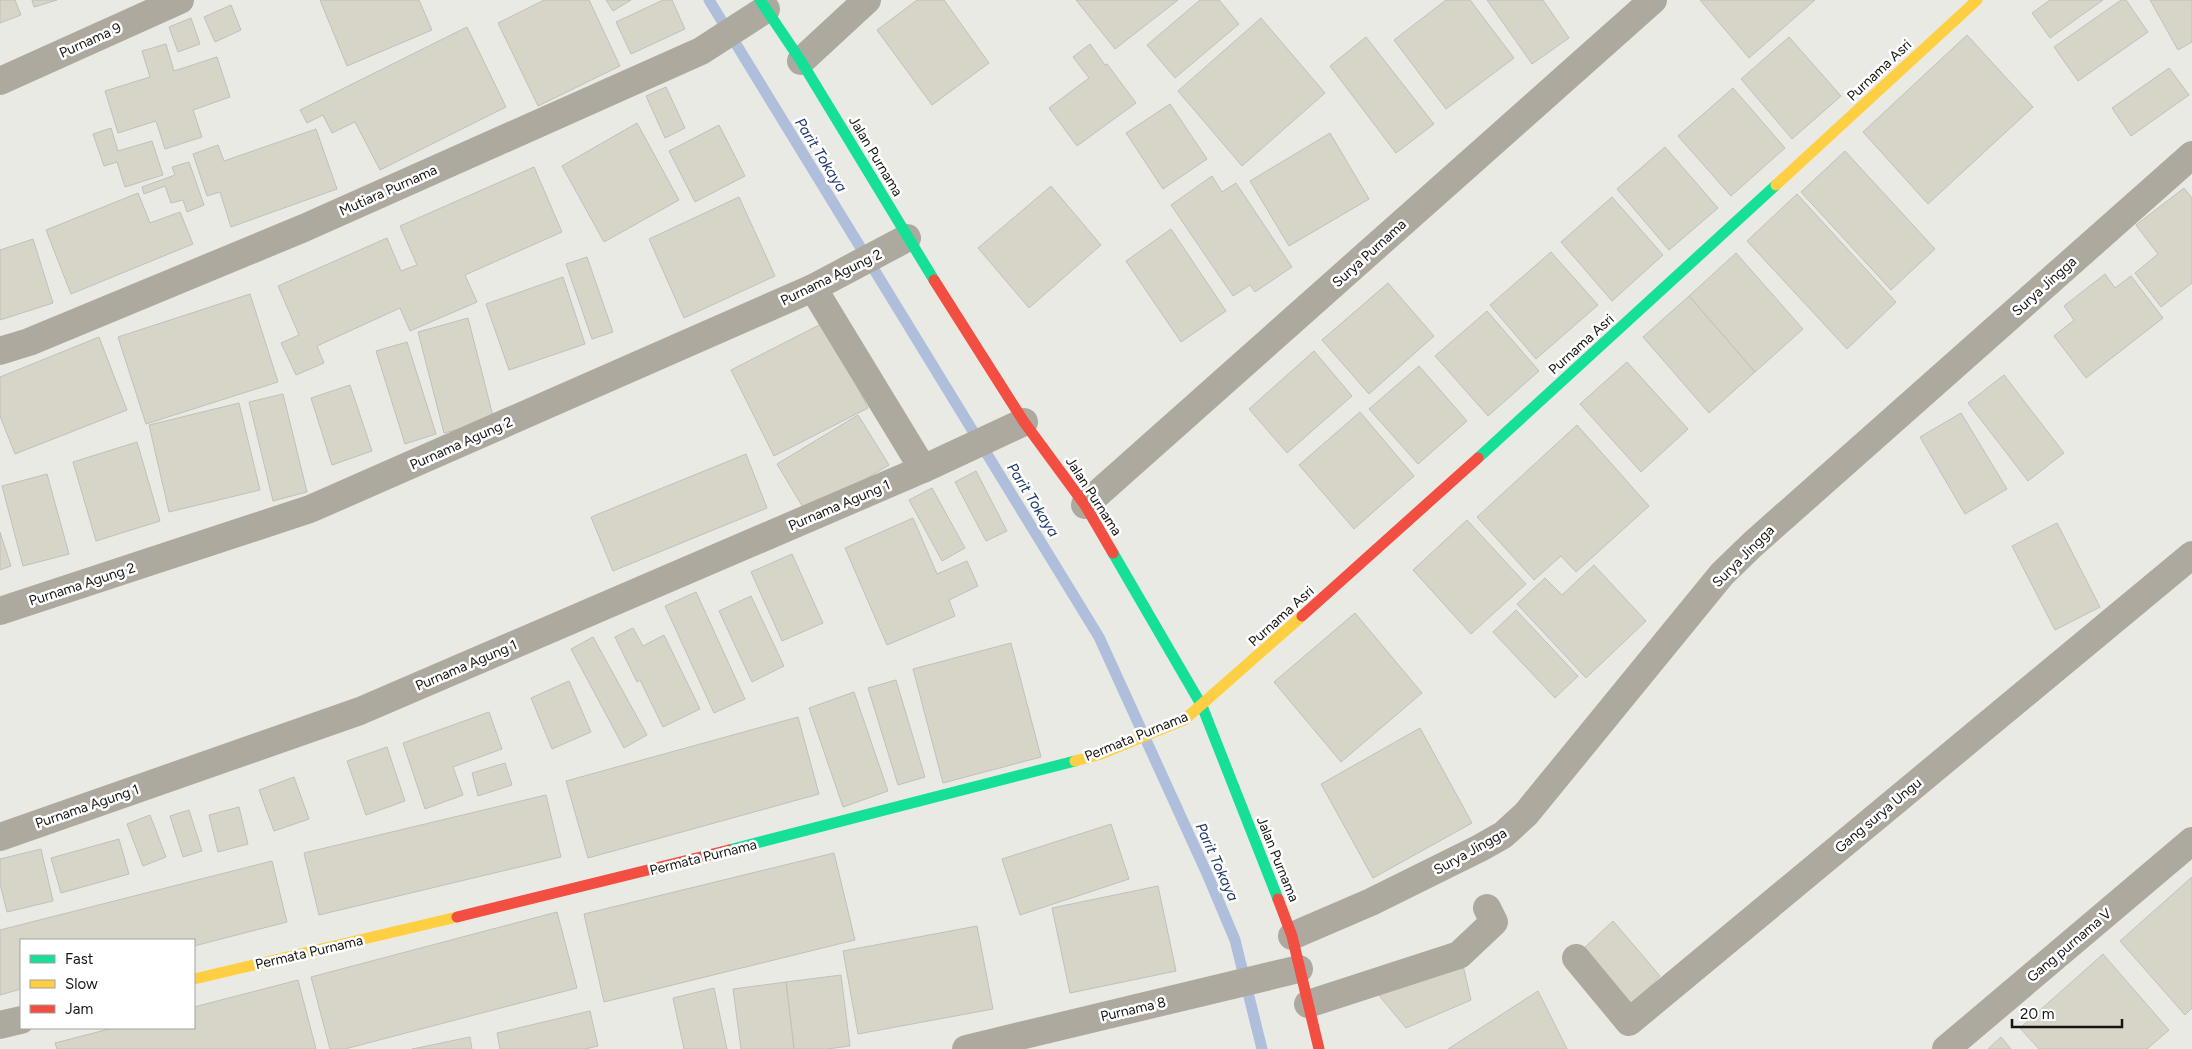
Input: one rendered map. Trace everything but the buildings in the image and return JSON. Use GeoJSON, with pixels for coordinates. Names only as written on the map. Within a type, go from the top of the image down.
{"type":"FeatureCollection","features":[{"type":"Feature","properties":{"kind":"street","name":"Purnama 9"},"geometry":{"type":"LineString","coordinates":[[0,81],[180,0]]}},
{"type":"Feature","properties":{"kind":"street"},"geometry":{"type":"LineString","coordinates":[[801,61],[867,0]]}},
{"type":"Feature","properties":{"kind":"street","name":"Surya Purnama"},"geometry":{"type":"LineString","coordinates":[[1086,505],[1653,0]]}},
{"type":"Feature","properties":{"kind":"street","name":"Purnama Asri"},"geometry":{"type":"LineString","coordinates":[[1202,706],[1615,334],[1977,0]]}},
{"type":"Feature","properties":{"kind":"street","name":"Jalan Purnama"},"geometry":{"type":"LineString","coordinates":[[763,5],[801,61],[908,238],[1024,422],[1086,505],[1202,706],[1292,936],[1295,970],[1308,1004],[1319,1049]]}},
{"type":"Feature","properties":{"kind":"street","name":"Mutiara Purnama"},"geometry":{"type":"LineString","coordinates":[[0,351],[29,342],[304,228],[701,50],[741,25],[763,5]]}},
{"type":"Feature","properties":{"kind":"street","name":"Surya Jingga"},"geometry":{"type":"LineString","coordinates":[[1292,936],[1371,902],[1480,848],[1502,835],[1526,814],[1722,574],[1753,544],[2192,155]]}},
{"type":"Feature","properties":{"kind":"street","name":"Purnama Agung 2"},"geometry":{"type":"LineString","coordinates":[[0,612],[310,509],[824,283],[908,238]]}},
{"type":"Feature","properties":{"kind":"street"},"geometry":{"type":"LineString","coordinates":[[824,283],[935,464]]}},
{"type":"Feature","properties":{"kind":"street","name":"Purnama Agung 1"},"geometry":{"type":"LineString","coordinates":[[0,837],[360,711],[935,464],[1024,422]]}},
{"type":"Feature","properties":{"kind":"street","name":"Gang surya Ungu"},"geometry":{"type":"LineString","coordinates":[[1576,958],[1629,1022],[2192,555]]}},
{"type":"Feature","properties":{"kind":"street","name":"Permata Purnama"},"geometry":{"type":"LineString","coordinates":[[195,979],[669,866],[1101,754],[1184,720],[1202,706]]}},
{"type":"Feature","properties":{"kind":"street","name":"Gang purnama V"},"geometry":{"type":"LineString","coordinates":[[1946,1049],[2192,842]]}},
{"type":"Feature","properties":{"kind":"street"},"geometry":{"type":"LineString","coordinates":[[1308,1004],[1459,955],[1494,922],[1487,908]]}},
{"type":"Feature","properties":{"kind":"street","name":"Purnama 8"},"geometry":{"type":"LineString","coordinates":[[966,1049],[1295,970]]}},
{"type":"Feature","properties":{"kind":"street"},"geometry":{"type":"LineString","coordinates":[[0,1025],[20,1020]]}},
{"type":"Feature","properties":{"kind":"waterway","name":"Parit Tokaya"},"geometry":{"type":"LineString","coordinates":[[709,0],[1099,637],[1208,876],[1235,940],[1262,1049]]}},
{"type":"Feature","properties":{"kind":"traffic: fast"},"geometry":{"type":"LineString","coordinates":[[760,0],[801,61],[934,280]]}},
{"type":"Feature","properties":{"kind":"traffic: fast"},"geometry":{"type":"LineString","coordinates":[[1478,458],[1776,185]]}},
{"type":"Feature","properties":{"kind":"traffic: fast"},"geometry":{"type":"LineString","coordinates":[[1113,553],[1202,706],[1278,899]]}},
{"type":"Feature","properties":{"kind":"traffic: fast"},"geometry":{"type":"LineString","coordinates":[[729,850],[1075,761]]}},
{"type":"Feature","properties":{"kind":"traffic: slow"},"geometry":{"type":"LineString","coordinates":[[1776,185],[1977,0]]}},
{"type":"Feature","properties":{"kind":"traffic: slow"},"geometry":{"type":"LineString","coordinates":[[1075,761],[1101,754],[1184,720],[1302,616]]}},
{"type":"Feature","properties":{"kind":"traffic: slow"},"geometry":{"type":"LineString","coordinates":[[195,979],[457,917]]}},
{"type":"Feature","properties":{"kind":"traffic: jam"},"geometry":{"type":"LineString","coordinates":[[934,280],[1024,422],[1085,505],[1113,553]]}},
{"type":"Feature","properties":{"kind":"traffic: jam"},"geometry":{"type":"LineString","coordinates":[[1302,616],[1478,458]]}},
{"type":"Feature","properties":{"kind":"traffic: jam"},"geometry":{"type":"LineString","coordinates":[[457,917],[729,850]]}},
{"type":"Feature","properties":{"kind":"traffic: jam"},"geometry":{"type":"LineString","coordinates":[[1278,899],[1292,936],[1319,1049]]}}]}
